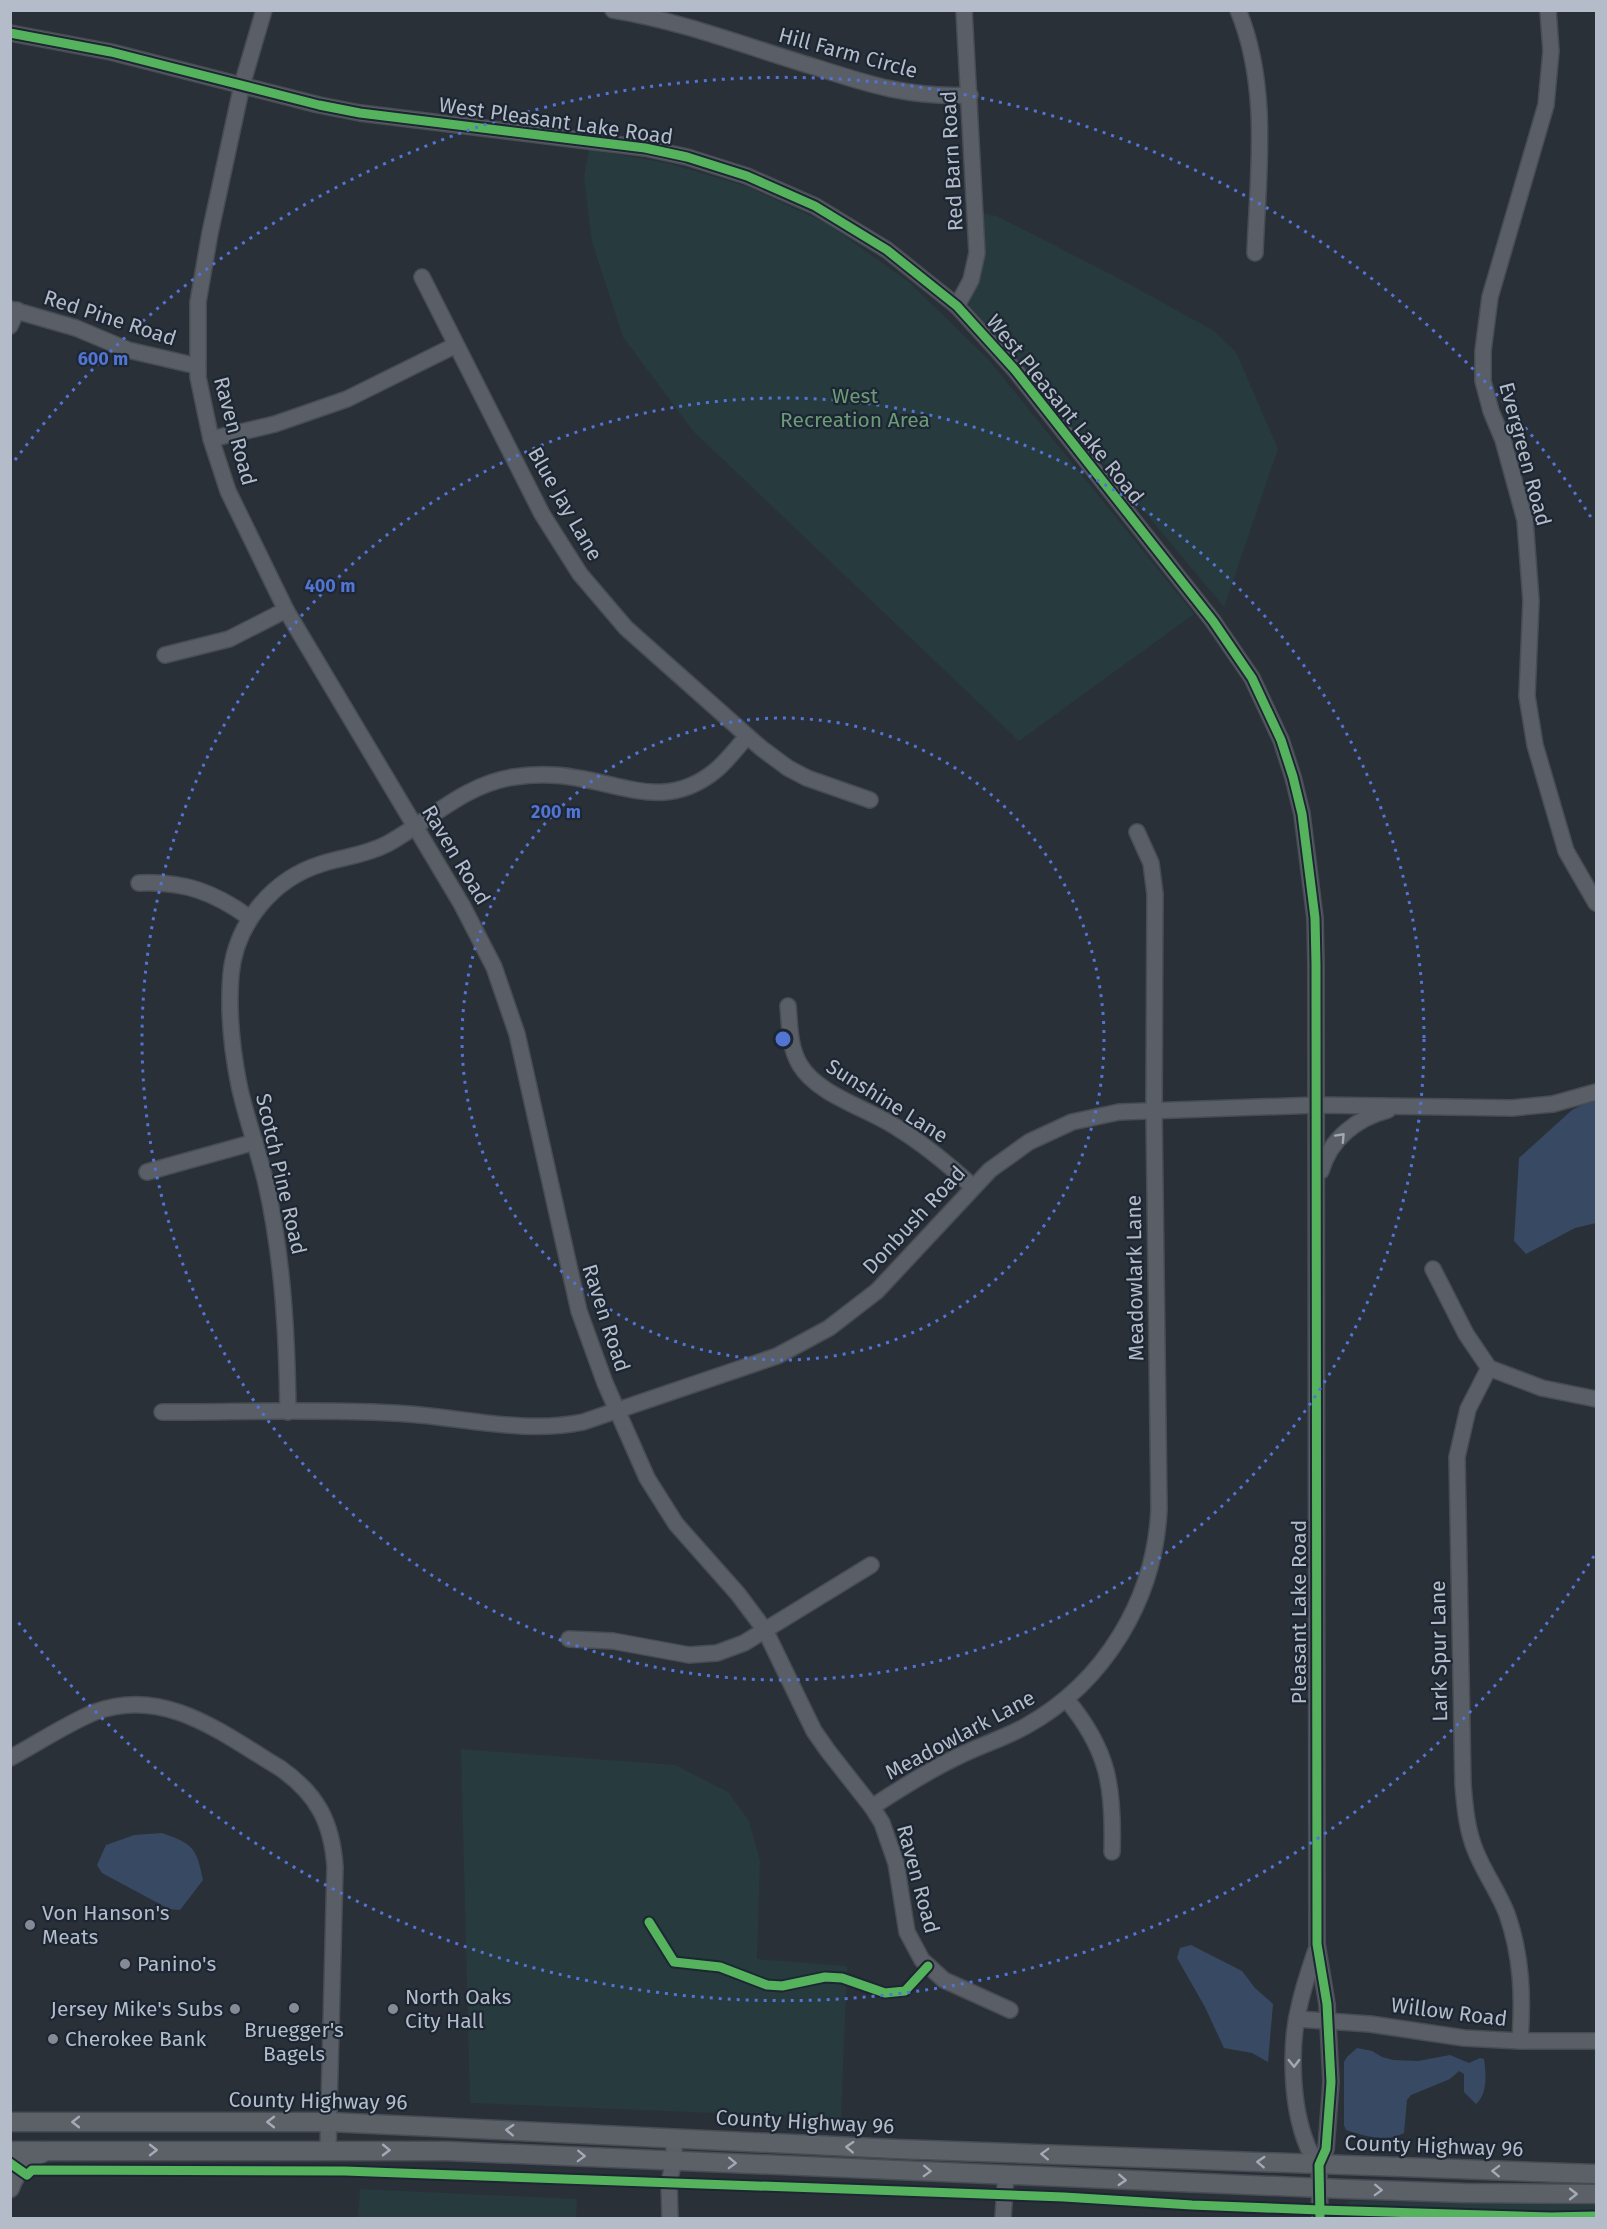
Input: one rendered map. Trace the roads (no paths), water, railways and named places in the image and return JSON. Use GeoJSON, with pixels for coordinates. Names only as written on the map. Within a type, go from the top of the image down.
{"type":"FeatureCollection","features":[{"type":"Feature","properties":{"kind":"main road","name":"County Highway 96"},"geometry":{"type":"LineString","coordinates":[[10,2122],[329,2122],[897,2149],[1596,2174]]}},
{"type":"Feature","properties":{"kind":"main road","name":"County Highway 96"},"geometry":{"type":"LineString","coordinates":[[10,2151],[328,2149],[447,2151],[1320,2188],[1464,2193],[1596,2193]]}},
{"type":"Feature","properties":{"kind":"main road"},"geometry":{"type":"LineString","coordinates":[[10,2188],[20,2169],[34,2156],[47,2150]]}},
{"type":"Feature","properties":{"kind":"street"},"geometry":{"type":"LineString","coordinates":[[242,85],[264,10]]}},
{"type":"Feature","properties":{"kind":"street","name":"Hill Farm Circle"},"geometry":{"type":"LineString","coordinates":[[613,10],[667,21],[878,87],[928,96],[970,95]]}},
{"type":"Feature","properties":{"kind":"street","name":"Red Barn Road"},"geometry":{"type":"LineString","coordinates":[[957,306],[971,280],[977,253],[964,10]]}},
{"type":"Feature","properties":{"kind":"street"},"geometry":{"type":"LineString","coordinates":[[1238,10],[1253,62],[1260,124],[1255,254]]}},
{"type":"Feature","properties":{"kind":"street","name":"Evergreen Road"},"geometry":{"type":"LineString","coordinates":[[1548,10],[1551,51],[1545,105],[1491,297],[1483,351],[1484,381],[1525,520],[1531,601],[1527,696],[1535,744],[1566,851],[1596,903]]}},
{"type":"Feature","properties":{"kind":"street","name":"West Pleasant Lake Road"},"geometry":{"type":"LineString","coordinates":[[10,33],[111,52],[319,105],[360,113],[645,147],[717,165],[786,192],[833,215],[887,250],[957,306],[1015,370],[1213,621],[1252,678],[1270,712],[1293,777],[1302,814],[1310,871],[1316,964],[1317,1057]]}},
{"type":"Feature","properties":{"kind":"street","name":"Raven Road"},"geometry":{"type":"LineString","coordinates":[[242,85],[210,233],[198,302],[197,366],[211,439],[228,491],[286,610],[479,936],[506,1000],[522,1057],[579,1311],[616,1409],[644,1471],[660,1502],[676,1524],[749,1607],[765,1630],[814,1731],[872,1807],[890,1841],[896,1863],[907,1932],[922,1960],[944,1980],[1010,2010]]}},
{"type":"Feature","properties":{"kind":"street","name":"Blue Jay Lane"},"geometry":{"type":"LineString","coordinates":[[422,277],[538,507],[580,574],[602,602],[632,633],[770,756],[798,773],[827,786],[870,800]]}},
{"type":"Feature","properties":{"kind":"street"},"geometry":{"type":"LineString","coordinates":[[10,326],[14,310]]}},
{"type":"Feature","properties":{"kind":"street","name":"Red Pine Road"},"geometry":{"type":"LineString","coordinates":[[14,310],[76,328],[128,350],[197,366]]}},
{"type":"Feature","properties":{"kind":"street"},"geometry":{"type":"LineString","coordinates":[[211,439],[274,424],[329,406],[382,383],[456,345]]}},
{"type":"Feature","properties":{"kind":"street"},"geometry":{"type":"LineString","coordinates":[[165,655],[229,639],[286,610]]}},
{"type":"Feature","properties":{"kind":"street"},"geometry":{"type":"LineString","coordinates":[[415,826],[469,792],[510,777],[556,775],[644,793],[674,791],[703,780],[715,771],[747,736]]}},
{"type":"Feature","properties":{"kind":"street","name":"Scotch Pine Road"},"geometry":{"type":"LineString","coordinates":[[288,1412],[286,1315],[282,1271],[275,1228],[236,1070],[231,991],[235,954],[250,918],[274,890],[288,879],[321,864],[366,853],[415,826]]}},
{"type":"Feature","properties":{"kind":"street","name":"Meadowlark Lane"},"geometry":{"type":"LineString","coordinates":[[872,1807],[931,1770],[1026,1726],[1066,1699],[1097,1668],[1128,1623],[1148,1578],[1158,1524],[1155,894],[1151,864],[1137,832]]}},
{"type":"Feature","properties":{"kind":"street"},"geometry":{"type":"LineString","coordinates":[[139,883],[167,883],[195,888],[229,903],[250,918]]}},
{"type":"Feature","properties":{"kind":"street","name":"Sunshine Lane"},"geometry":{"type":"LineString","coordinates":[[788,1006],[794,1052],[808,1076],[832,1093],[898,1127],[973,1186]]}},
{"type":"Feature","properties":{"kind":"street","name":"Pleasant Lake Road"},"geometry":{"type":"LineString","coordinates":[[1317,1057],[1317,1944],[1329,2022],[1331,2105],[1326,2149],[1319,2165]]}},
{"type":"Feature","properties":{"kind":"street","name":"Donbush Road"},"geometry":{"type":"LineString","coordinates":[[616,1409],[741,1370],[777,1356],[829,1328],[877,1291],[973,1186],[1009,1155],[1050,1131],[1095,1116],[1155,1110],[1318,1105],[1512,1108],[1553,1104],[1596,1092]]}},
{"type":"Feature","properties":{"kind":"street"},"geometry":{"type":"LineString","coordinates":[[1316,1189],[1325,1158],[1347,1131],[1359,1121],[1374,1114],[1403,1106]]}},
{"type":"Feature","properties":{"kind":"street"},"geometry":{"type":"LineString","coordinates":[[147,1172],[255,1142]]}},
{"type":"Feature","properties":{"kind":"street"},"geometry":{"type":"LineString","coordinates":[[1433,1269],[1466,1334],[1489,1368],[1542,1388],[1596,1399]]}},
{"type":"Feature","properties":{"kind":"street","name":"Lark Spur Lane"},"geometry":{"type":"LineString","coordinates":[[1489,1368],[1468,1409],[1457,1456],[1463,1785],[1465,1808],[1474,1844],[1506,1911],[1518,1951],[1522,1984],[1520,2042]]}},
{"type":"Feature","properties":{"kind":"street"},"geometry":{"type":"LineString","coordinates":[[162,1412],[393,1413],[546,1428],[583,1422],[616,1409]]}},
{"type":"Feature","properties":{"kind":"street"},"geometry":{"type":"LineString","coordinates":[[569,1639],[613,1641],[689,1655],[704,1655],[732,1649],[871,1565]]}},
{"type":"Feature","properties":{"kind":"street","name":"Meadowlark Lane"},"geometry":{"type":"LineString","coordinates":[[1066,1699],[1086,1724],[1104,1762],[1113,1802],[1113,1852]]}},
{"type":"Feature","properties":{"kind":"street"},"geometry":{"type":"LineString","coordinates":[[10,1758],[95,1713],[127,1705],[162,1706],[178,1710],[205,1724],[280,1768],[304,1788],[323,1814],[334,1847],[328,2149]]}},
{"type":"Feature","properties":{"kind":"street","name":"Pleasant Lake Road"},"geometry":{"type":"LineString","coordinates":[[1317,1944],[1297,2019],[1294,2051],[1296,2105],[1307,2148],[1319,2165]]}},
{"type":"Feature","properties":{"kind":"street","name":"Willow Road"},"geometry":{"type":"LineString","coordinates":[[1297,2019],[1370,2024],[1439,2035],[1520,2042],[1596,2041]]}},
{"type":"Feature","properties":{"kind":"street"},"geometry":{"type":"LineString","coordinates":[[670,2218],[669,2183],[674,2160],[674,2138]]}},
{"type":"Feature","properties":{"kind":"street"},"geometry":{"type":"LineString","coordinates":[[1319,2165],[1320,2218]]}},
{"type":"Feature","properties":{"kind":"street"},"geometry":{"type":"LineString","coordinates":[[1003,2218],[1006,2175]]}},
{"type":"Feature","properties":{"kind":"water"},"geometry":{"type":"Polygon","coordinates":[[[1596,1098],[1596,1223],[1575,1228],[1526,1254],[1514,1241],[1519,1158],[1572,1110],[1596,1098]]]}},
{"type":"Feature","properties":{"kind":"water"},"geometry":{"type":"Polygon","coordinates":[[[162,1833],[192,1848],[201,1869],[203,1880],[180,1910],[169,1909],[102,1873],[97,1865],[106,1845],[134,1835],[162,1833]]]}},
{"type":"Feature","properties":{"kind":"water"},"geometry":{"type":"Polygon","coordinates":[[[1191,1945],[1242,1971],[1255,1988],[1273,2004],[1268,2062],[1252,2053],[1224,2048],[1205,2007],[1177,1958],[1180,1948],[1191,1945]]]}},
{"type":"Feature","properties":{"kind":"water"},"geometry":{"type":"Polygon","coordinates":[[[1357,2048],[1372,2051],[1393,2060],[1418,2061],[1450,2055],[1469,2063],[1480,2058],[1484,2059],[1486,2077],[1483,2095],[1476,2104],[1464,2092],[1464,2074],[1459,2071],[1450,2079],[1411,2095],[1407,2100],[1404,2133],[1383,2138],[1346,2130],[1344,2125],[1344,2062],[1357,2048]]]}},
{"type":"Feature","properties":{"kind":"place","name":"Von Hanson's Meats"},"geometry":{"type":"Point","coordinates":[30,1925]}},
{"type":"Feature","properties":{"kind":"place","name":"Panino's"},"geometry":{"type":"Point","coordinates":[125,1964]}},
{"type":"Feature","properties":{"kind":"place","name":"Bruegger's Bagels"},"geometry":{"type":"Point","coordinates":[294,2008]}},
{"type":"Feature","properties":{"kind":"place","name":"Jersey Mike's Subs"},"geometry":{"type":"Point","coordinates":[235,2009]}},
{"type":"Feature","properties":{"kind":"place","name":"North Oaks City Hall"},"geometry":{"type":"Point","coordinates":[393,2009]}},
{"type":"Feature","properties":{"kind":"place","name":"Cherokee Bank"},"geometry":{"type":"Point","coordinates":[53,2039]}},
{"type":"Feature","properties":{"kind":"park label","name":"West Recreation Area"},"geometry":{"type":"Point","coordinates":[855,408]}}]}
